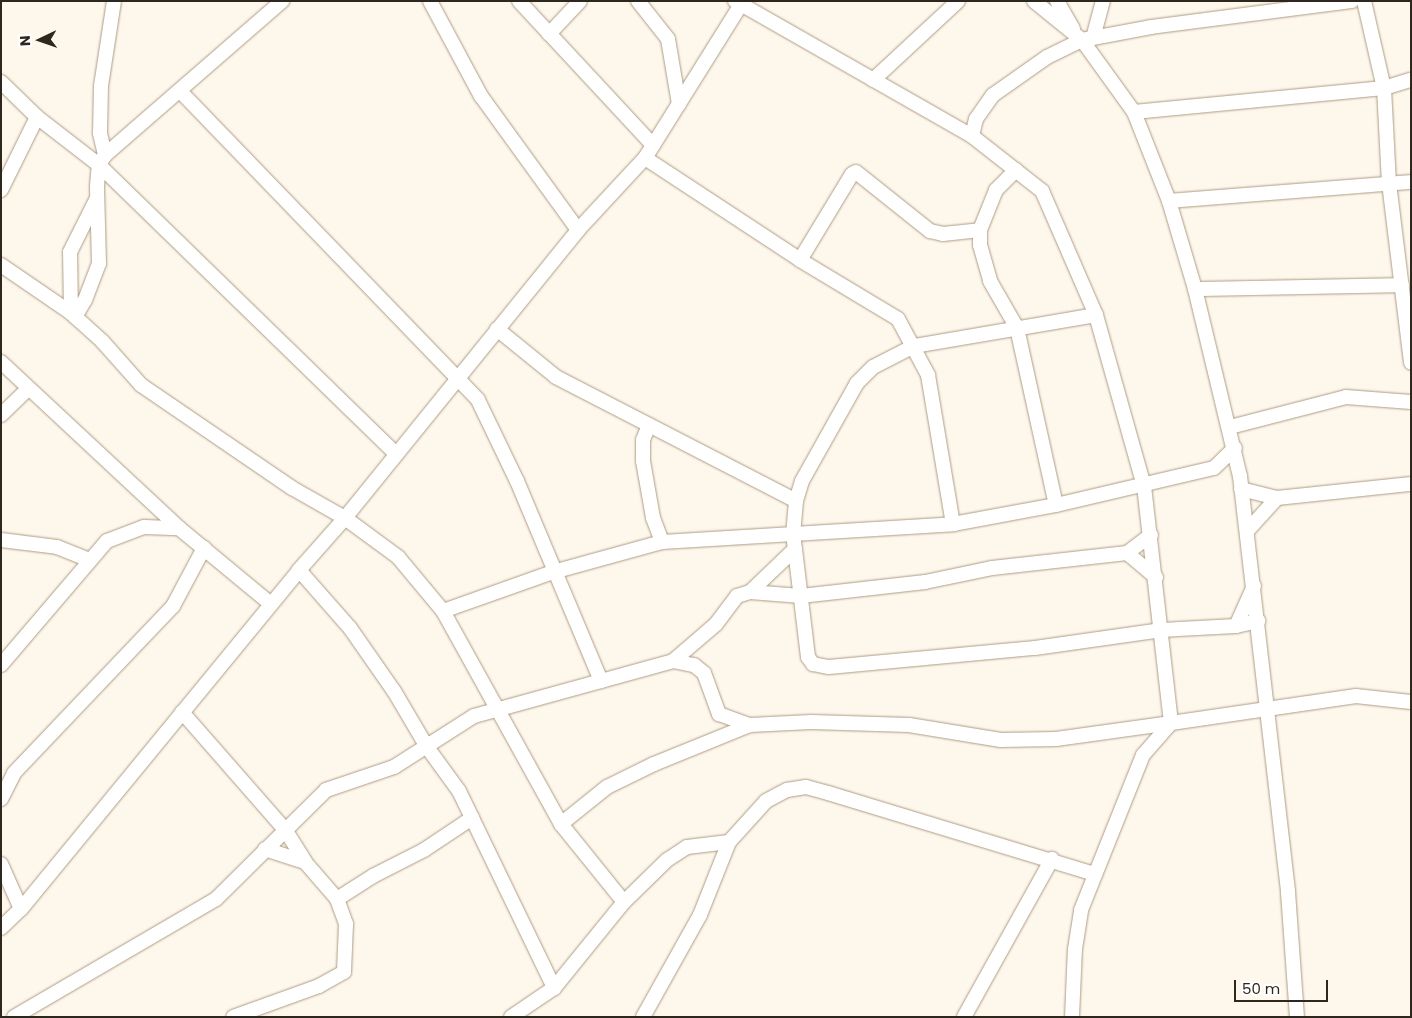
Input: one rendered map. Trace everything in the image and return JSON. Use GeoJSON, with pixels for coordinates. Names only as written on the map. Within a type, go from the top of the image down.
{"type":"FeatureCollection","features":[{"type":"Feature","properties":{"kind":"street"},"geometry":{"type":"LineString","coordinates":[[73,315],[85,300],[99,264],[97,198],[102,160],[100,133],[101,86],[114,1]]}},
{"type":"Feature","properties":{"kind":"street"},"geometry":{"type":"LineString","coordinates":[[102,160],[282,1]]}},
{"type":"Feature","properties":{"kind":"street"},"geometry":{"type":"LineString","coordinates":[[430,1],[481,96],[578,230]]}},
{"type":"Feature","properties":{"kind":"street"},"geometry":{"type":"LineString","coordinates":[[518,1],[653,145]]}},
{"type":"Feature","properties":{"kind":"street"},"geometry":{"type":"LineString","coordinates":[[549,34],[580,1]]}},
{"type":"Feature","properties":{"kind":"street"},"geometry":{"type":"LineString","coordinates":[[638,1],[668,39],[679,104]]}},
{"type":"Feature","properties":{"kind":"street"},"geometry":{"type":"LineString","coordinates":[[873,80],[958,1]]}},
{"type":"Feature","properties":{"kind":"street"},"geometry":{"type":"LineString","coordinates":[[1034,1],[1084,38]]}},
{"type":"Feature","properties":{"kind":"street"},"geometry":{"type":"LineString","coordinates":[[1056,1],[1084,38],[1134,112],[1169,201],[1195,289],[1230,427],[1247,531],[1268,709],[1288,892],[1297,1017]]}},
{"type":"Feature","properties":{"kind":"street"},"geometry":{"type":"LineString","coordinates":[[1084,38],[1103,1]]}},
{"type":"Feature","properties":{"kind":"street"},"geometry":{"type":"LineString","coordinates":[[972,136],[976,119],[993,95],[1047,57],[1084,38],[1150,27],[1352,1]]}},
{"type":"Feature","properties":{"kind":"street"},"geometry":{"type":"LineString","coordinates":[[1364,1],[1384,88],[1390,183],[1411,363]]}},
{"type":"Feature","properties":{"kind":"street"},"geometry":{"type":"LineString","coordinates":[[1,928],[21,909],[299,570],[345,518],[395,453],[578,230],[645,158],[740,2],[972,136],[1042,192],[1096,315],[1144,486],[1156,577],[1171,723],[1143,756],[1081,910],[1076,949],[1072,1017]]}},
{"type":"Feature","properties":{"kind":"street"},"geometry":{"type":"LineString","coordinates":[[1134,112],[1384,88],[1411,80]]}},
{"type":"Feature","properties":{"kind":"street"},"geometry":{"type":"LineString","coordinates":[[1,82],[37,117],[102,160],[395,453]]}},
{"type":"Feature","properties":{"kind":"street"},"geometry":{"type":"LineString","coordinates":[[180,91],[478,400],[517,481],[552,572],[601,681]]}},
{"type":"Feature","properties":{"kind":"street"},"geometry":{"type":"LineString","coordinates":[[1,190],[37,117]]}},
{"type":"Feature","properties":{"kind":"street"},"geometry":{"type":"LineString","coordinates":[[645,158],[800,260],[894,316],[914,346],[928,375],[953,524]]}},
{"type":"Feature","properties":{"kind":"street"},"geometry":{"type":"LineString","coordinates":[[1016,170],[996,190],[980,230],[980,245],[990,281],[1017,328],[1056,505]]}},
{"type":"Feature","properties":{"kind":"street"},"geometry":{"type":"LineString","coordinates":[[800,260],[852,174],[856,172],[930,230],[943,234],[980,230]]}},
{"type":"Feature","properties":{"kind":"street"},"geometry":{"type":"LineString","coordinates":[[1169,201],[1411,182]]}},
{"type":"Feature","properties":{"kind":"street"},"geometry":{"type":"LineString","coordinates":[[73,315],[70,252],[97,198]]}},
{"type":"Feature","properties":{"kind":"street"},"geometry":{"type":"LineString","coordinates":[[1,265],[73,315],[140,385],[292,488],[345,518],[398,557],[443,611],[495,709],[561,824],[624,902]]}},
{"type":"Feature","properties":{"kind":"street"},"geometry":{"type":"LineString","coordinates":[[1195,289],[1402,285]]}},
{"type":"Feature","properties":{"kind":"street"},"geometry":{"type":"LineString","coordinates":[[1096,315],[914,346],[873,367],[856,383],[802,481],[796,501],[793,533],[808,658],[820,667],[1035,648],[1162,630],[1236,626],[1258,621]]}},
{"type":"Feature","properties":{"kind":"street"},"geometry":{"type":"LineString","coordinates":[[497,328],[556,377],[796,501]]}},
{"type":"Feature","properties":{"kind":"street"},"geometry":{"type":"LineString","coordinates":[[1,362],[179,528],[271,604]]}},
{"type":"Feature","properties":{"kind":"street"},"geometry":{"type":"LineString","coordinates":[[1,415],[28,389]]}},
{"type":"Feature","properties":{"kind":"street"},"geometry":{"type":"LineString","coordinates":[[1230,427],[1346,397],[1411,402]]}},
{"type":"Feature","properties":{"kind":"street"},"geometry":{"type":"LineString","coordinates":[[649,425],[643,440],[643,460],[653,518],[662,542]]}},
{"type":"Feature","properties":{"kind":"street"},"geometry":{"type":"LineString","coordinates":[[443,611],[552,572],[662,542],[953,524],[1056,505],[1144,486],[1214,468],[1234,448]]}},
{"type":"Feature","properties":{"kind":"street"},"geometry":{"type":"LineString","coordinates":[[1214,468],[1276,498],[1411,484]]}},
{"type":"Feature","properties":{"kind":"street"},"geometry":{"type":"LineString","coordinates":[[1247,531],[1276,498]]}},
{"type":"Feature","properties":{"kind":"street"},"geometry":{"type":"LineString","coordinates":[[1,665],[107,541],[131,530],[156,526],[179,528]]}},
{"type":"Feature","properties":{"kind":"street"},"geometry":{"type":"LineString","coordinates":[[750,592],[801,596],[925,582],[992,568],[1127,553],[1151,535]]}},
{"type":"Feature","properties":{"kind":"street"},"geometry":{"type":"LineString","coordinates":[[1,540],[57,547],[90,560]]}},
{"type":"Feature","properties":{"kind":"street"},"geometry":{"type":"LineString","coordinates":[[1,799],[8,776],[173,606],[204,548]]}},
{"type":"Feature","properties":{"kind":"street"},"geometry":{"type":"LineString","coordinates":[[14,1017],[216,899],[265,849],[286,831],[305,808],[326,790],[394,767],[467,719],[495,709],[673,662],[716,624],[731,601],[750,592],[795,549]]}},
{"type":"Feature","properties":{"kind":"street"},"geometry":{"type":"LineString","coordinates":[[1127,553],[1156,577]]}},
{"type":"Feature","properties":{"kind":"street"},"geometry":{"type":"LineString","coordinates":[[299,570],[350,628],[394,691],[427,747],[459,791],[554,988]]}},
{"type":"Feature","properties":{"kind":"street"},"geometry":{"type":"LineString","coordinates":[[1236,626],[1254,586]]}},
{"type":"Feature","properties":{"kind":"street"},"geometry":{"type":"LineString","coordinates":[[673,662],[699,669],[710,682],[719,714],[750,725]]}},
{"type":"Feature","properties":{"kind":"street"},"geometry":{"type":"LineString","coordinates":[[561,824],[607,787],[654,764],[750,725],[811,722],[909,725],[1000,740],[1056,739],[1356,696],[1411,702]]}},
{"type":"Feature","properties":{"kind":"street"},"geometry":{"type":"LineString","coordinates":[[182,712],[286,831],[305,862],[337,899],[346,924],[344,972],[318,986],[233,1017]]}},
{"type":"Feature","properties":{"kind":"street"},"geometry":{"type":"LineString","coordinates":[[643,1017],[700,915],[729,842],[766,801],[787,790],[806,787],[1052,859],[1095,874]]}},
{"type":"Feature","properties":{"kind":"street"},"geometry":{"type":"LineString","coordinates":[[337,899],[373,876],[424,850],[472,818]]}},
{"type":"Feature","properties":{"kind":"street"},"geometry":{"type":"LineString","coordinates":[[510,1017],[554,988],[624,902],[656,870],[687,847],[729,842]]}},
{"type":"Feature","properties":{"kind":"street"},"geometry":{"type":"LineString","coordinates":[[265,849],[305,862]]}},
{"type":"Feature","properties":{"kind":"street"},"geometry":{"type":"LineString","coordinates":[[964,1017],[1052,859]]}},
{"type":"Feature","properties":{"kind":"street"},"geometry":{"type":"LineString","coordinates":[[1,864],[21,909]]}}]}
